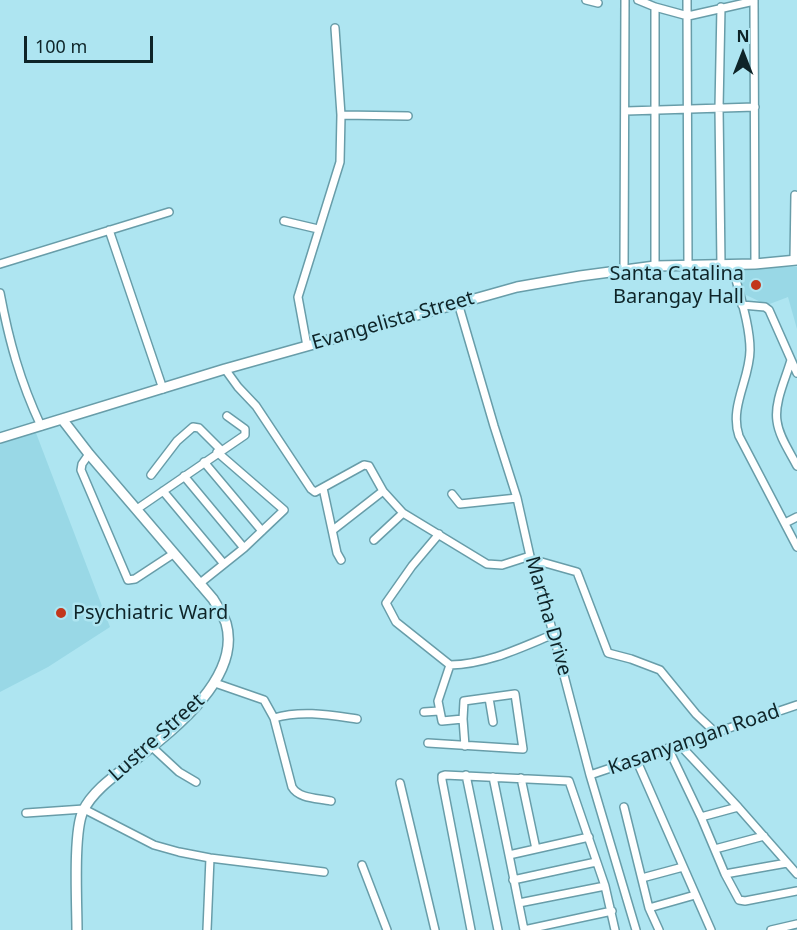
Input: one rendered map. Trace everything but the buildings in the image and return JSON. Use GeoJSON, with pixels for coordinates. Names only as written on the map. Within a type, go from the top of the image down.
{"type":"FeatureCollection","features":[{"type":"Feature","properties":{"kind":"main road","name":"Evangelista Street"},"geometry":{"type":"LineString","coordinates":[[0,438],[225,369],[458,303],[544,282],[655,266],[755,264],[796,260]]}},
{"type":"Feature","properties":{"kind":"main road","name":"Lustre Street"},"geometry":{"type":"LineString","coordinates":[[62,419],[219,609],[227,631],[226,659],[215,683],[203,698],[152,747],[114,776],[94,795],[84,809],[78,833],[77,930]]}},
{"type":"Feature","properties":{"kind":"street"},"geometry":{"type":"LineString","coordinates":[[586,0],[598,3]]}},
{"type":"Feature","properties":{"kind":"street"},"geometry":{"type":"LineString","coordinates":[[624,271],[625,0]]}},
{"type":"Feature","properties":{"kind":"street"},"geometry":{"type":"LineString","coordinates":[[638,0],[688,16],[754,1],[755,264]]}},
{"type":"Feature","properties":{"kind":"street"},"geometry":{"type":"LineString","coordinates":[[687,0],[688,266]]}},
{"type":"Feature","properties":{"kind":"street"},"geometry":{"type":"LineString","coordinates":[[655,7],[655,266]]}},
{"type":"Feature","properties":{"kind":"street"},"geometry":{"type":"LineString","coordinates":[[721,7],[719,108],[721,265]]}},
{"type":"Feature","properties":{"kind":"street"},"geometry":{"type":"LineString","coordinates":[[307,346],[298,297],[340,162],[341,115],[335,28]]}},
{"type":"Feature","properties":{"kind":"street"},"geometry":{"type":"LineString","coordinates":[[626,111],[754,107]]}},
{"type":"Feature","properties":{"kind":"street"},"geometry":{"type":"LineString","coordinates":[[341,115],[408,116]]}},
{"type":"Feature","properties":{"kind":"street"},"geometry":{"type":"LineString","coordinates":[[795,195],[796,260]]}},
{"type":"Feature","properties":{"kind":"street"},"geometry":{"type":"LineString","coordinates":[[0,264],[169,212]]}},
{"type":"Feature","properties":{"kind":"street"},"geometry":{"type":"LineString","coordinates":[[284,221],[318,229]]}},
{"type":"Feature","properties":{"kind":"street"},"geometry":{"type":"LineString","coordinates":[[109,230],[163,389]]}},
{"type":"Feature","properties":{"kind":"street"},"geometry":{"type":"LineString","coordinates":[[732,264],[750,351],[736,414],[736,425],[739,436],[797,547]]}},
{"type":"Feature","properties":{"kind":"street"},"geometry":{"type":"LineString","coordinates":[[0,293],[14,360],[41,426]]}},
{"type":"Feature","properties":{"kind":"street","name":"Martha Drive"},"geometry":{"type":"LineString","coordinates":[[458,303],[516,498],[530,558],[554,634],[590,775],[636,930]]}},
{"type":"Feature","properties":{"kind":"street"},"geometry":{"type":"LineString","coordinates":[[742,305],[769,310],[797,373]]}},
{"type":"Feature","properties":{"kind":"street"},"geometry":{"type":"LineString","coordinates":[[791,360],[778,406],[777,421],[797,466]]}},
{"type":"Feature","properties":{"kind":"street"},"geometry":{"type":"LineString","coordinates":[[225,369],[256,406],[315,492],[364,465],[369,466],[383,490],[403,513],[487,564],[502,565],[530,558],[577,572],[608,653],[660,670],[696,714],[716,733]]}},
{"type":"Feature","properties":{"kind":"street"},"geometry":{"type":"LineString","coordinates":[[137,509],[245,432],[245,429],[228,416]]}},
{"type":"Feature","properties":{"kind":"street"},"geometry":{"type":"LineString","coordinates":[[151,475],[177,441],[193,428],[199,428],[207,434],[219,451],[282,507],[283,513],[199,584]]}},
{"type":"Feature","properties":{"kind":"street"},"geometry":{"type":"LineString","coordinates":[[89,454],[81,470],[128,580],[135,579],[172,554]]}},
{"type":"Feature","properties":{"kind":"street"},"geometry":{"type":"LineString","coordinates":[[204,462],[262,531]]}},
{"type":"Feature","properties":{"kind":"street"},"geometry":{"type":"LineString","coordinates":[[184,476],[244,548]]}},
{"type":"Feature","properties":{"kind":"street"},"geometry":{"type":"LineString","coordinates":[[323,488],[337,553],[341,560]]}},
{"type":"Feature","properties":{"kind":"street"},"geometry":{"type":"LineString","coordinates":[[333,530],[383,490]]}},
{"type":"Feature","properties":{"kind":"street"},"geometry":{"type":"LineString","coordinates":[[163,491],[224,564]]}},
{"type":"Feature","properties":{"kind":"street"},"geometry":{"type":"LineString","coordinates":[[452,494],[460,504],[516,498]]}},
{"type":"Feature","properties":{"kind":"street"},"geometry":{"type":"LineString","coordinates":[[374,540],[403,513]]}},
{"type":"Feature","properties":{"kind":"street"},"geometry":{"type":"LineString","coordinates":[[786,523],[797,517]]}},
{"type":"Feature","properties":{"kind":"street"},"geometry":{"type":"LineString","coordinates":[[439,534],[412,566],[386,603],[396,622],[450,665],[488,660],[554,634]]}},
{"type":"Feature","properties":{"kind":"street"},"geometry":{"type":"LineString","coordinates":[[450,665],[438,701],[439,711],[442,721],[463,719]]}},
{"type":"Feature","properties":{"kind":"street"},"geometry":{"type":"LineString","coordinates":[[215,683],[264,700],[274,718],[295,792],[331,801]]}},
{"type":"Feature","properties":{"kind":"street"},"geometry":{"type":"LineString","coordinates":[[428,743],[465,746],[523,749],[515,694],[464,701],[465,746]]}},
{"type":"Feature","properties":{"kind":"street"},"geometry":{"type":"LineString","coordinates":[[489,698],[493,722]]}},
{"type":"Feature","properties":{"kind":"street","name":"Kasanyangan Road"},"geometry":{"type":"LineString","coordinates":[[590,775],[797,705]]}},
{"type":"Feature","properties":{"kind":"street"},"geometry":{"type":"LineString","coordinates":[[424,712],[439,711]]}},
{"type":"Feature","properties":{"kind":"street"},"geometry":{"type":"LineString","coordinates":[[274,718],[291,713],[312,713],[357,719]]}},
{"type":"Feature","properties":{"kind":"street"},"geometry":{"type":"LineString","coordinates":[[679,744],[797,874]]}},
{"type":"Feature","properties":{"kind":"street"},"geometry":{"type":"LineString","coordinates":[[152,747],[172,766],[196,782]]}},
{"type":"Feature","properties":{"kind":"street"},"geometry":{"type":"LineString","coordinates":[[668,748],[725,874],[741,901],[797,891]]}},
{"type":"Feature","properties":{"kind":"street"},"geometry":{"type":"LineString","coordinates":[[636,759],[711,930]]}},
{"type":"Feature","properties":{"kind":"street"},"geometry":{"type":"LineString","coordinates":[[471,930],[441,780],[445,775],[569,781],[605,886],[615,930]]}},
{"type":"Feature","properties":{"kind":"street"},"geometry":{"type":"LineString","coordinates":[[466,776],[498,930]]}},
{"type":"Feature","properties":{"kind":"street"},"geometry":{"type":"LineString","coordinates":[[493,777],[524,930],[612,911]]}},
{"type":"Feature","properties":{"kind":"street"},"geometry":{"type":"LineString","coordinates":[[521,778],[536,849]]}},
{"type":"Feature","properties":{"kind":"street"},"geometry":{"type":"LineString","coordinates":[[400,783],[435,930]]}},
{"type":"Feature","properties":{"kind":"street"},"geometry":{"type":"LineString","coordinates":[[624,807],[649,908],[659,930]]}},
{"type":"Feature","properties":{"kind":"street"},"geometry":{"type":"LineString","coordinates":[[701,817],[738,807]]}},
{"type":"Feature","properties":{"kind":"street"},"geometry":{"type":"LineString","coordinates":[[26,813],[84,809],[154,845],[210,858],[324,872]]}},
{"type":"Feature","properties":{"kind":"street"},"geometry":{"type":"LineString","coordinates":[[715,849],[764,836]]}},
{"type":"Feature","properties":{"kind":"street"},"geometry":{"type":"LineString","coordinates":[[508,855],[589,837]]}},
{"type":"Feature","properties":{"kind":"street"},"geometry":{"type":"LineString","coordinates":[[207,930],[210,858]]}},
{"type":"Feature","properties":{"kind":"street"},"geometry":{"type":"LineString","coordinates":[[513,880],[596,862]]}},
{"type":"Feature","properties":{"kind":"street"},"geometry":{"type":"LineString","coordinates":[[725,874],[787,863]]}},
{"type":"Feature","properties":{"kind":"street"},"geometry":{"type":"LineString","coordinates":[[362,866],[387,930]]}},
{"type":"Feature","properties":{"kind":"street"},"geometry":{"type":"LineString","coordinates":[[642,878],[683,867]]}},
{"type":"Feature","properties":{"kind":"street"},"geometry":{"type":"LineString","coordinates":[[519,903],[605,886]]}},
{"type":"Feature","properties":{"kind":"street"},"geometry":{"type":"LineString","coordinates":[[649,908],[695,895]]}},
{"type":"Feature","properties":{"kind":"street"},"geometry":{"type":"LineString","coordinates":[[771,930],[797,924]]}},
{"type":"Feature","properties":{"kind":"shaded area"},"geometry":{"type":"Polygon","coordinates":[[[740,267],[797,267],[797,329],[788,297],[767,305],[744,294],[740,267]]]}},
{"type":"Feature","properties":{"kind":"shaded area"},"geometry":{"type":"Polygon","coordinates":[[[36,433],[110,627],[48,667],[0,692],[0,444],[36,433]]]}},
{"type":"Feature","properties":{"kind":"place","name":"Santa Catalina Barangay Hall"},"geometry":{"type":"Point","coordinates":[756,285]}},
{"type":"Feature","properties":{"kind":"place","name":"Psychiatric Ward"},"geometry":{"type":"Point","coordinates":[61,613]}}]}
